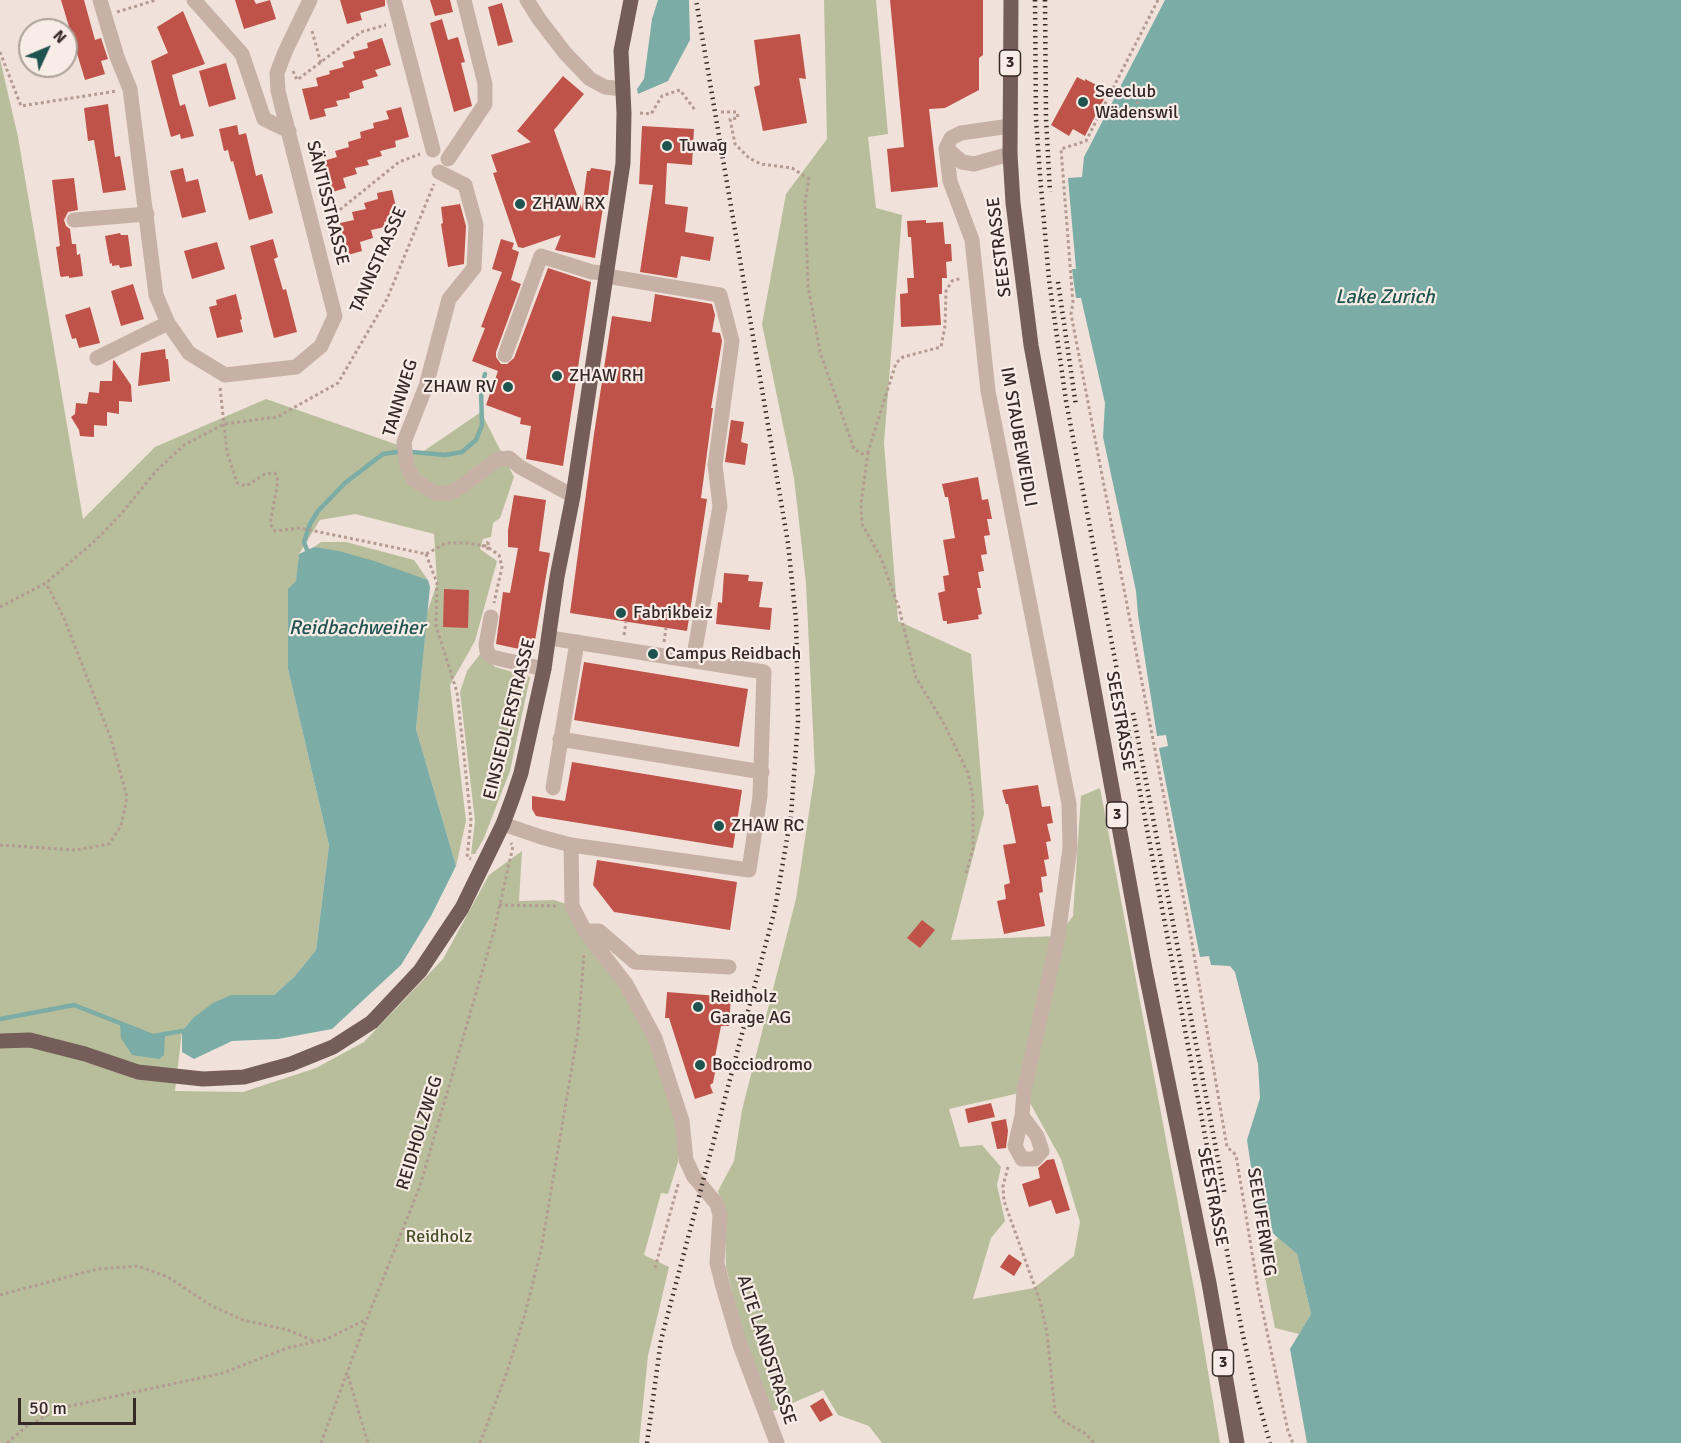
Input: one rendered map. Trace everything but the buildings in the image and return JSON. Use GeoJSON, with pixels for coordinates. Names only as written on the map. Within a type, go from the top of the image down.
{"type":"FeatureCollection","features":[{"type":"Feature","properties":{"kind":"main road","name":"EINSIEDLERSTRASSE"},"geometry":{"type":"LineString","coordinates":[[0,1041],[30,1040],[85,1054],[138,1072],[203,1080],[244,1077],[291,1064],[333,1047],[372,1022],[420,971],[462,908],[503,824],[521,773],[550,638],[557,577],[573,496],[623,163],[624,113],[621,51],[631,0]]}},
{"type":"Feature","properties":{"kind":"main road","name":"SEESTRASSE"},"geometry":{"type":"LineString","coordinates":[[1011,0],[1010,154],[1013,203],[1031,345],[1145,969],[1203,1250],[1237,1443]]}},
{"type":"Feature","properties":{"kind":"street","name":"SÄNTISSTRASSE"},"geometry":{"type":"LineString","coordinates":[[100,0],[117,57],[130,89],[156,295],[168,323],[189,353],[225,375],[296,367],[321,346],[335,316],[278,91],[277,73],[305,2]]}},
{"type":"Feature","properties":{"kind":"street"},"geometry":{"type":"LineString","coordinates":[[194,0],[242,54],[264,119],[289,131]]}},
{"type":"Feature","properties":{"kind":"street"},"geometry":{"type":"LineString","coordinates":[[394,0],[433,150]]}},
{"type":"Feature","properties":{"kind":"street"},"geometry":{"type":"LineString","coordinates":[[444,165],[485,104],[485,84],[464,0]]}},
{"type":"Feature","properties":{"kind":"street"},"geometry":{"type":"LineString","coordinates":[[527,0],[565,53],[590,79],[605,87],[623,89]]}},
{"type":"Feature","properties":{"kind":"street"},"geometry":{"type":"LineString","coordinates":[[1010,126],[961,133],[951,138],[946,148],[962,162],[974,164],[1010,154]]}},
{"type":"Feature","properties":{"kind":"street","name":"IM STAUBEWEIDLI"},"geometry":{"type":"LineString","coordinates":[[946,148],[950,181],[972,240],[988,391],[1068,804],[1070,848],[1058,936],[1024,1092],[1022,1116],[1015,1146]]}},
{"type":"Feature","properties":{"kind":"street","name":"TANNWEG"},"geometry":{"type":"LineString","coordinates":[[444,165],[465,185],[476,225],[474,268],[449,299],[426,386],[404,442],[407,466],[413,478],[435,493],[450,493],[498,459],[509,458],[520,467],[573,496]]}},
{"type":"Feature","properties":{"kind":"street"},"geometry":{"type":"LineString","coordinates":[[74,220],[147,214]]}},
{"type":"Feature","properties":{"kind":"street"},"geometry":{"type":"LineString","coordinates":[[505,355],[541,256],[592,272],[720,296],[732,341],[715,465],[720,506],[693,661]]}},
{"type":"Feature","properties":{"kind":"street"},"geometry":{"type":"LineString","coordinates":[[97,358],[168,323]]}},
{"type":"Feature","properties":{"kind":"street"},"geometry":{"type":"LineString","coordinates":[[491,617],[486,644],[487,652],[492,657],[544,669]]}},
{"type":"Feature","properties":{"kind":"street"},"geometry":{"type":"LineString","coordinates":[[503,824],[571,844],[749,870],[762,772],[764,672],[550,638]]}},
{"type":"Feature","properties":{"kind":"street"},"geometry":{"type":"LineString","coordinates":[[553,788],[577,642]]}},
{"type":"Feature","properties":{"kind":"street"},"geometry":{"type":"LineString","coordinates":[[560,739],[762,772]]}},
{"type":"Feature","properties":{"kind":"street"},"geometry":{"type":"LineString","coordinates":[[571,844],[572,906]]}},
{"type":"Feature","properties":{"kind":"street","name":"ALTE LANDSTRASSE"},"geometry":{"type":"LineString","coordinates":[[572,906],[589,937],[626,984],[656,1038],[682,1121],[686,1160],[694,1177],[717,1204],[720,1215],[717,1263],[723,1287],[740,1345],[777,1443]]}},
{"type":"Feature","properties":{"kind":"street"},"geometry":{"type":"LineString","coordinates":[[589,937],[599,931],[635,962],[729,967]]}},
{"type":"Feature","properties":{"kind":"street"},"geometry":{"type":"LineString","coordinates":[[1015,1146],[1023,1159],[1035,1159],[1042,1150],[1037,1136],[1022,1116]]}},
{"type":"Feature","properties":{"kind":"path"},"geometry":{"type":"LineString","coordinates":[[104,16],[156,0]]}},
{"type":"Feature","properties":{"kind":"path","name":"SEEUFERWEG"},"geometry":{"type":"LineString","coordinates":[[1158,0],[1086,141],[1061,149],[1073,303],[1071,314],[1191,937],[1227,1147],[1236,1155],[1258,1289],[1288,1431],[1293,1443]]}},
{"type":"Feature","properties":{"kind":"path"},"geometry":{"type":"LineString","coordinates":[[305,2],[321,63]]}},
{"type":"Feature","properties":{"kind":"path"},"geometry":{"type":"LineString","coordinates":[[297,80],[361,32],[400,22]]}},
{"type":"Feature","properties":{"kind":"path"},"geometry":{"type":"LineString","coordinates":[[0,52],[21,106],[102,93]]}},
{"type":"Feature","properties":{"kind":"path"},"geometry":{"type":"LineString","coordinates":[[1120,88],[1139,98]]}},
{"type":"Feature","properties":{"kind":"path"},"geometry":{"type":"LineString","coordinates":[[624,113],[651,114],[662,96],[680,90],[695,110]]}},
{"type":"Feature","properties":{"kind":"path"},"geometry":{"type":"LineString","coordinates":[[1137,104],[1142,93]]}},
{"type":"Feature","properties":{"kind":"path"},"geometry":{"type":"LineString","coordinates":[[722,112],[737,112],[738,118],[730,119],[735,144],[749,158],[761,164],[792,168],[809,179],[805,201],[808,286],[820,352],[854,449],[862,454],[868,453]]}},
{"type":"Feature","properties":{"kind":"path"},"geometry":{"type":"LineString","coordinates":[[315,230],[399,162],[433,150]]}},
{"type":"Feature","properties":{"kind":"path","name":"TANNSTRASSE"},"geometry":{"type":"LineString","coordinates":[[0,607],[46,583],[97,539],[156,471],[184,445],[224,424],[277,417],[338,383],[387,299],[444,165]]}},
{"type":"Feature","properties":{"kind":"path"},"geometry":{"type":"LineString","coordinates":[[958,279],[952,281],[946,291],[945,326],[941,347],[903,357],[895,365],[868,453],[861,504],[862,524],[881,558],[895,598],[916,678],[943,722],[968,773],[974,798],[973,849],[966,873]]}},
{"type":"Feature","properties":{"kind":"path"},"geometry":{"type":"LineString","coordinates":[[218,369],[227,452],[237,483],[246,486],[265,474],[275,473],[278,482],[270,524],[275,531],[300,528],[320,534],[426,554],[446,543],[467,543],[489,548],[499,555],[502,567],[491,617]]}},
{"type":"Feature","properties":{"kind":"path"},"geometry":{"type":"LineString","coordinates":[[426,554],[437,583],[436,626],[457,692],[471,821],[467,857],[483,867]]}},
{"type":"Feature","properties":{"kind":"path"},"geometry":{"type":"LineString","coordinates":[[0,845],[75,850],[109,844],[122,825],[127,797],[111,739],[64,618],[46,583]]}},
{"type":"Feature","properties":{"kind":"path"},"geometry":{"type":"LineString","coordinates":[[623,640],[626,622]]}},
{"type":"Feature","properties":{"kind":"path"},"geometry":{"type":"LineString","coordinates":[[665,635],[666,628]]}},
{"type":"Feature","properties":{"kind":"path","name":"REIDHOLZWEG"},"geometry":{"type":"LineString","coordinates":[[321,1443],[420,1186],[494,931],[513,846],[503,824]]}},
{"type":"Feature","properties":{"kind":"path"},"geometry":{"type":"LineString","coordinates":[[499,905],[572,906]]}},
{"type":"Feature","properties":{"kind":"path"},"geometry":{"type":"LineString","coordinates":[[480,1443],[507,1372],[541,1250],[578,1032],[589,937]]}},
{"type":"Feature","properties":{"kind":"path"},"geometry":{"type":"LineString","coordinates":[[1015,1146],[1005,1177],[1004,1201],[1040,1301],[1052,1373],[1053,1407],[1062,1420],[1086,1434],[1094,1443]]}},
{"type":"Feature","properties":{"kind":"path"},"geometry":{"type":"LineString","coordinates":[[655,1268],[686,1160]]}},
{"type":"Feature","properties":{"kind":"path"},"geometry":{"type":"LineString","coordinates":[[0,1295],[97,1269],[138,1266],[168,1277],[212,1306],[243,1320],[288,1330],[316,1341]]}},
{"type":"Feature","properties":{"kind":"path"},"geometry":{"type":"LineString","coordinates":[[7,1443],[27,1426],[61,1408],[223,1372],[287,1348],[327,1339],[367,1319]]}},
{"type":"Feature","properties":{"kind":"path"},"geometry":{"type":"LineString","coordinates":[[347,1375],[368,1443]]}},
{"type":"Feature","properties":{"kind":"green space"},"geometry":{"type":"Polygon","coordinates":[[[824,0],[876,0],[888,134],[868,137],[876,208],[902,215],[884,443],[898,621],[971,654],[984,814],[951,940],[1058,936],[1073,916],[1081,796],[1100,788],[1195,1294],[1220,1443],[882,1443],[869,1426],[838,1415],[823,1390],[769,1413],[741,1329],[726,1267],[725,1213],[718,1191],[734,1161],[742,1110],[796,899],[815,772],[806,583],[794,478],[762,324],[786,194],[827,139],[824,0]],[[1024,1092],[949,1109],[960,1147],[982,1145],[1001,1167],[997,1185],[1005,1221],[991,1238],[973,1299],[1034,1288],[1074,1256],[1080,1222],[1061,1159],[1024,1092]]]}},
{"type":"Feature","properties":{"kind":"green space","name":"Reidholz"},"geometry":{"type":"Polygon","coordinates":[[[0,59],[18,137],[83,519],[155,447],[266,399],[421,453],[481,412],[514,477],[500,518],[493,523],[491,537],[483,539],[480,549],[497,561],[475,641],[450,685],[466,821],[456,866],[416,729],[427,613],[437,583],[434,534],[355,514],[320,520],[299,554],[288,669],[329,845],[316,950],[294,977],[274,995],[231,995],[193,1018],[182,1031],[175,1091],[243,1092],[316,1068],[364,1042],[443,959],[489,875],[522,851],[519,901],[554,900],[572,906],[655,1038],[678,1125],[678,1162],[668,1194],[661,1193],[644,1255],[669,1267],[648,1356],[639,1443],[0,1443],[0,59]]]}},
{"type":"Feature","properties":{"kind":"green space"},"geometry":{"type":"Polygon","coordinates":[[[321,542],[346,542],[414,560],[428,580],[314,547],[321,542]]]}},
{"type":"Feature","properties":{"kind":"green space"},"geometry":{"type":"Polygon","coordinates":[[[481,653],[495,667],[530,677],[510,771],[484,838],[475,854],[471,854],[475,821],[460,692],[467,671],[481,653]]]}},
{"type":"Feature","properties":{"kind":"green space"},"geometry":{"type":"Polygon","coordinates":[[[1278,1238],[1297,1254],[1311,1314],[1299,1334],[1275,1328],[1261,1257],[1278,1238]]]}},
{"type":"Feature","properties":{"kind":"water"},"geometry":{"type":"Polygon","coordinates":[[[658,0],[689,0],[690,40],[668,81],[638,94],[637,89],[644,79],[652,19],[658,0]]]}},
{"type":"Feature","properties":{"kind":"water","name":"Lake Zurich"},"geometry":{"type":"Polygon","coordinates":[[[1165,0],[1681,0],[1681,1443],[1307,1443],[1290,1349],[1311,1314],[1297,1254],[1259,1220],[1247,1140],[1260,1098],[1258,1064],[1235,972],[1230,966],[1211,965],[1209,956],[1200,957],[1159,748],[1168,746],[1166,735],[1157,736],[1136,591],[1103,437],[1105,403],[1081,298],[1076,298],[1072,269],[1076,269],[1068,178],[1082,177],[1084,157],[1165,0]]]}},
{"type":"Feature","properties":{"kind":"water","name":"Reidbachweiher"},"geometry":{"type":"Polygon","coordinates":[[[314,547],[374,561],[428,580],[430,587],[416,729],[456,866],[431,916],[401,965],[332,1029],[278,1039],[232,1041],[194,1059],[182,1052],[182,1031],[193,1018],[213,1003],[231,995],[274,995],[294,977],[316,950],[329,845],[288,669],[288,589],[296,581],[299,554],[314,547]]]}},
{"type":"Feature","properties":{"kind":"water"},"geometry":{"type":"Polygon","coordinates":[[[120,1023],[153,1036],[165,1034],[164,1055],[159,1059],[132,1055],[121,1038],[120,1023]]]}},
{"type":"Feature","properties":{"kind":"waterway"},"geometry":{"type":"LineString","coordinates":[[412,452],[445,455],[462,452],[476,440],[482,425],[481,390],[485,374]]}},
{"type":"Feature","properties":{"kind":"waterway"},"geometry":{"type":"LineString","coordinates":[[307,550],[304,542],[310,524],[318,511],[345,483],[383,454],[397,452]]}},
{"type":"Feature","properties":{"kind":"waterway"},"geometry":{"type":"LineString","coordinates":[[0,1019],[74,1005],[153,1036],[182,1031]]}},
{"type":"Feature","properties":{"kind":"railway"},"geometry":{"type":"LineString","coordinates":[[647,1443],[661,1340],[775,909],[791,815],[798,721],[796,620],[788,543],[696,0]]}},
{"type":"Feature","properties":{"kind":"railway"},"geometry":{"type":"LineString","coordinates":[[1035,0],[1036,119],[1040,175],[1049,280],[1066,401],[1242,1331],[1270,1443]]}},
{"type":"Feature","properties":{"kind":"railway"},"geometry":{"type":"LineString","coordinates":[[1045,0],[1046,118],[1050,192]]}},
{"type":"Feature","properties":{"kind":"railway"},"geometry":{"type":"LineString","coordinates":[[1058,282],[1076,406]]}},
{"type":"Feature","properties":{"kind":"railway"},"geometry":{"type":"LineString","coordinates":[[1133,713],[1225,1196]]}},
{"type":"Feature","properties":{"kind":"place","name":"Seeclub Wädenswil"},"geometry":{"type":"Point","coordinates":[1083,102]}},
{"type":"Feature","properties":{"kind":"place","name":"Tuwag"},"geometry":{"type":"Point","coordinates":[667,146]}},
{"type":"Feature","properties":{"kind":"place","name":"ZHAW RX"},"geometry":{"type":"Point","coordinates":[520,204]}},
{"type":"Feature","properties":{"kind":"place","name":"ZHAW RH"},"geometry":{"type":"Point","coordinates":[557,376]}},
{"type":"Feature","properties":{"kind":"place","name":"ZHAW RV"},"geometry":{"type":"Point","coordinates":[508,387]}},
{"type":"Feature","properties":{"kind":"place","name":"Fabrikbeiz"},"geometry":{"type":"Point","coordinates":[621,613]}},
{"type":"Feature","properties":{"kind":"place","name":"Campus Reidbach"},"geometry":{"type":"Point","coordinates":[653,654]}},
{"type":"Feature","properties":{"kind":"place","name":"ZHAW RC"},"geometry":{"type":"Point","coordinates":[719,826]}},
{"type":"Feature","properties":{"kind":"place","name":"Reidholz Garage AG"},"geometry":{"type":"Point","coordinates":[698,1007]}},
{"type":"Feature","properties":{"kind":"place","name":"Bocciodromo"},"geometry":{"type":"Point","coordinates":[700,1065]}}]}
